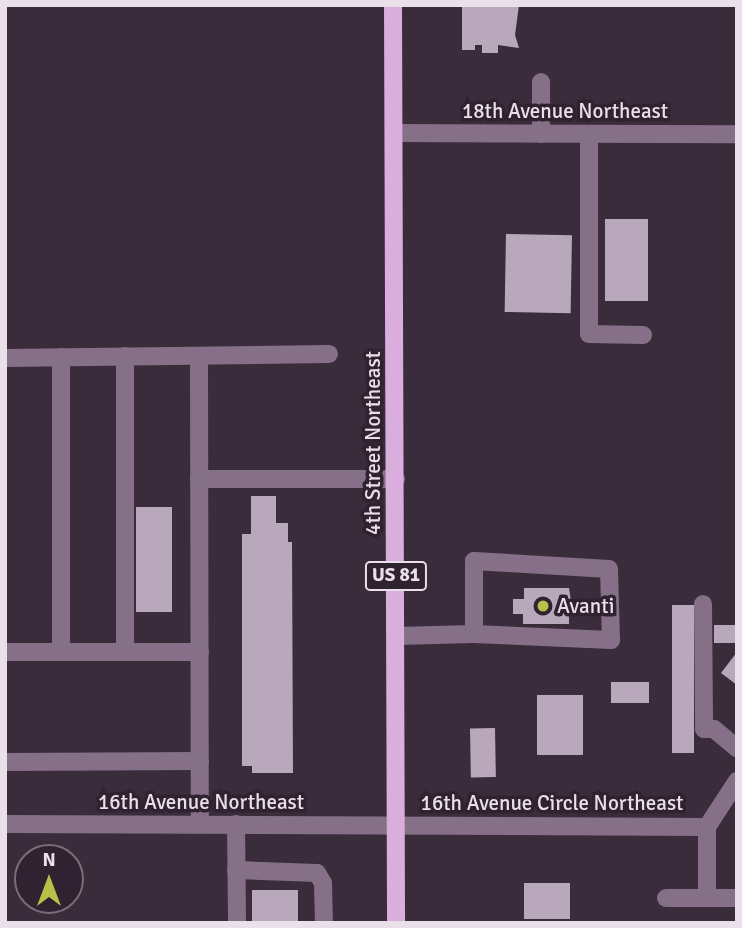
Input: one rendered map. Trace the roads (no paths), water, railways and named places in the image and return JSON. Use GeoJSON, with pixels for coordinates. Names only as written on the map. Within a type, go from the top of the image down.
{"type":"FeatureCollection","features":[{"type":"Feature","properties":{"kind":"main road","name":"4th Street Northeast"},"geometry":{"type":"LineString","coordinates":[[393,5],[396,923]]}},
{"type":"Feature","properties":{"kind":"street"},"geometry":{"type":"LineString","coordinates":[[541,82],[541,134]]}},
{"type":"Feature","properties":{"kind":"street","name":"18th Avenue Northeast"},"geometry":{"type":"LineString","coordinates":[[394,133],[737,135]]}},
{"type":"Feature","properties":{"kind":"street"},"geometry":{"type":"LineString","coordinates":[[589,134],[589,334],[643,335]]}},
{"type":"Feature","properties":{"kind":"street"},"geometry":{"type":"LineString","coordinates":[[5,358],[329,354]]}},
{"type":"Feature","properties":{"kind":"street"},"geometry":{"type":"LineString","coordinates":[[125,356],[125,652]]}},
{"type":"Feature","properties":{"kind":"street"},"geometry":{"type":"LineString","coordinates":[[199,356],[200,824]]}},
{"type":"Feature","properties":{"kind":"street"},"geometry":{"type":"LineString","coordinates":[[61,357],[61,652]]}},
{"type":"Feature","properties":{"kind":"street"},"geometry":{"type":"LineString","coordinates":[[200,480],[396,479]]}},
{"type":"Feature","properties":{"kind":"street"},"geometry":{"type":"LineString","coordinates":[[396,636],[474,634],[611,640],[609,569],[474,561],[474,634]]}},
{"type":"Feature","properties":{"kind":"street"},"geometry":{"type":"LineString","coordinates":[[703,604],[704,729],[714,729],[737,748]]}},
{"type":"Feature","properties":{"kind":"street"},"geometry":{"type":"LineString","coordinates":[[5,652],[200,652]]}},
{"type":"Feature","properties":{"kind":"street"},"geometry":{"type":"LineString","coordinates":[[5,762],[200,761]]}},
{"type":"Feature","properties":{"kind":"street"},"geometry":{"type":"LineString","coordinates":[[707,898],[707,827],[737,781]]}},
{"type":"Feature","properties":{"kind":"street","name":"16th Avenue Northeast"},"geometry":{"type":"LineString","coordinates":[[5,824],[397,825]]}},
{"type":"Feature","properties":{"kind":"street"},"geometry":{"type":"LineString","coordinates":[[236,824],[237,923]]}},
{"type":"Feature","properties":{"kind":"street","name":"16th Avenue Circle Northeast"},"geometry":{"type":"LineString","coordinates":[[397,825],[707,827]]}},
{"type":"Feature","properties":{"kind":"street"},"geometry":{"type":"LineString","coordinates":[[236,870],[317,873],[323,883],[324,923]]}},
{"type":"Feature","properties":{"kind":"street"},"geometry":{"type":"LineString","coordinates":[[666,898],[737,898]]}},
{"type":"Feature","properties":{"kind":"place","name":"Avanti"},"geometry":{"type":"Point","coordinates":[543,606]}}]}
